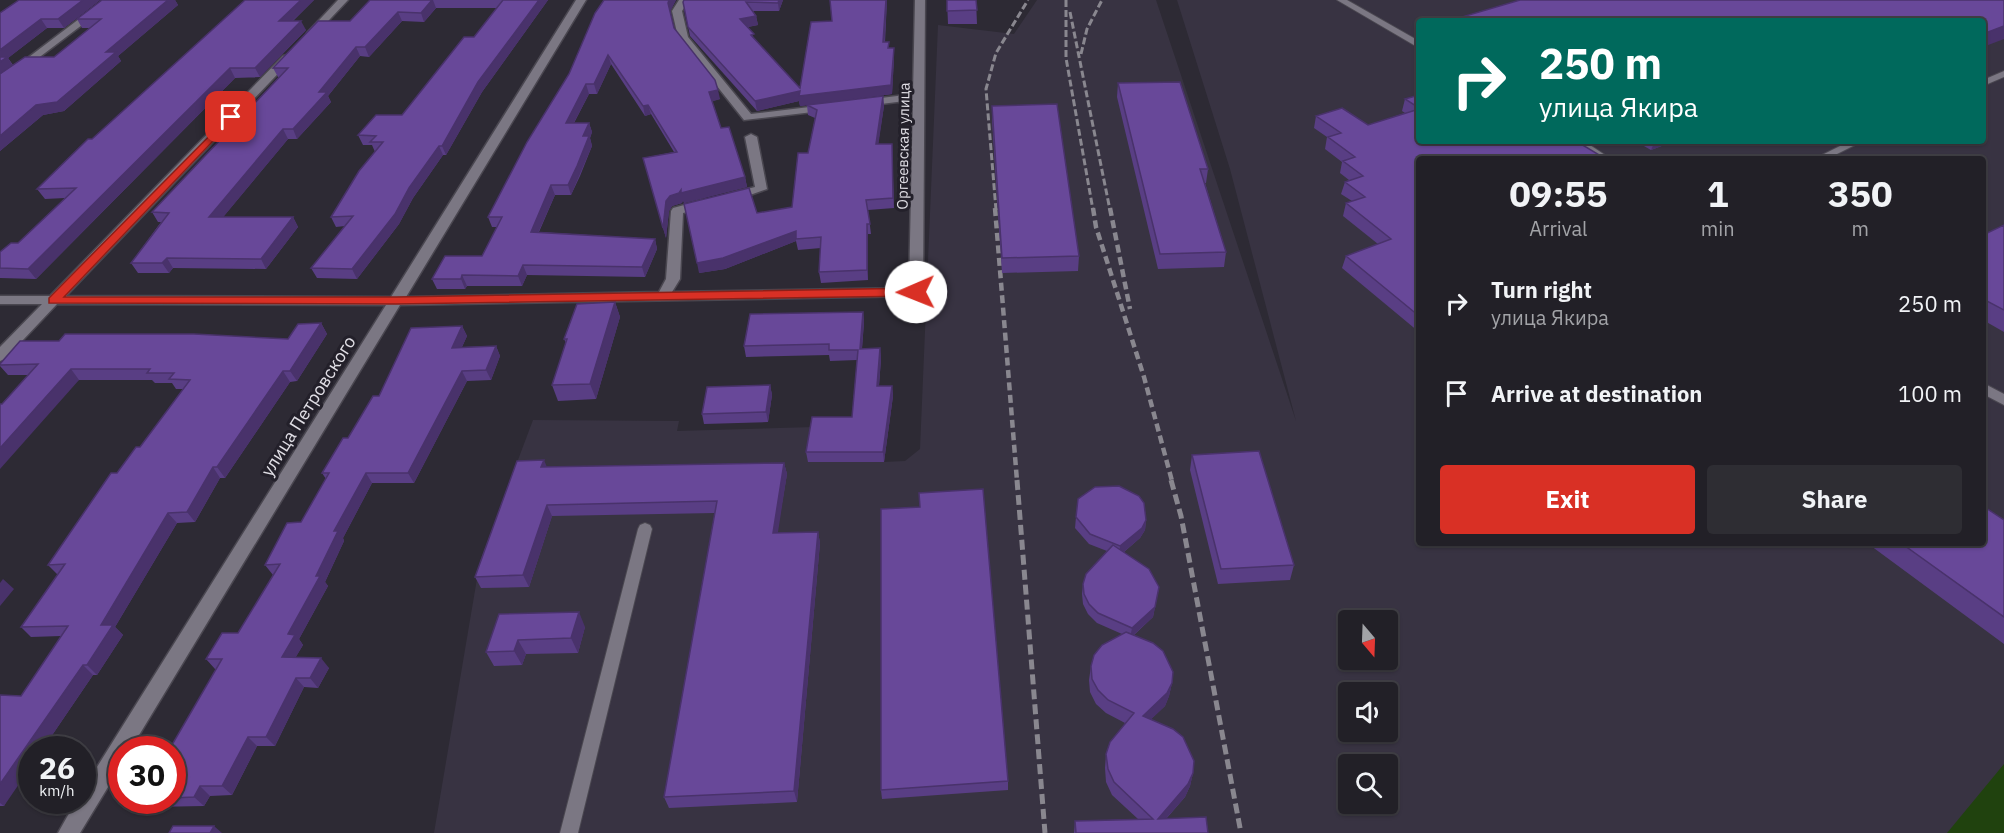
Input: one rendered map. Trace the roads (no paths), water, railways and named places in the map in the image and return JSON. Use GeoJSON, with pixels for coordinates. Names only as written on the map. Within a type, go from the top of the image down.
{"type":"FeatureCollection","features":[{"type":"Feature","properties":{"kind":"street"},"geometry":{"type":"LineString","coordinates":[[0,84],[110,0]]}},
{"type":"Feature","properties":{"kind":"street"},"geometry":{"type":"LineString","coordinates":[[0,356],[343,0]]}},
{"type":"Feature","properties":{"kind":"street","name":"улица Петровского"},"geometry":{"type":"LineString","coordinates":[[68,833],[581,0]]}},
{"type":"Feature","properties":{"kind":"street"},"geometry":{"type":"LineString","coordinates":[[684,0],[677,12],[683,37],[748,118],[919,96]]}},
{"type":"Feature","properties":{"kind":"street","name":"Оргеевская улица"},"geometry":{"type":"LineString","coordinates":[[662,298],[916,292],[920,0]]}},
{"type":"Feature","properties":{"kind":"street"},"geometry":{"type":"LineString","coordinates":[[0,300],[396,301],[662,298],[673,279],[677,211],[761,189],[752,136]]}},
{"type":"Feature","properties":{"kind":"lane"},"geometry":{"type":"LineString","coordinates":[[1341,0],[1416,43]]}},
{"type":"Feature","properties":{"kind":"lane"},"geometry":{"type":"LineString","coordinates":[[1986,82],[2004,74]]}},
{"type":"Feature","properties":{"kind":"lane"},"geometry":{"type":"LineString","coordinates":[[1582,144],[1601,156]]}},
{"type":"Feature","properties":{"kind":"lane"},"geometry":{"type":"LineString","coordinates":[[1826,156],[1852,144]]}},
{"type":"Feature","properties":{"kind":"lane"},"geometry":{"type":"LineString","coordinates":[[1986,390],[2004,400]]}},
{"type":"Feature","properties":{"kind":"lane"},"geometry":{"type":"LineString","coordinates":[[569,833],[645,530]]}},
{"type":"Feature","properties":{"kind":"railway"},"geometry":{"type":"LineString","coordinates":[[996,210],[986,89],[996,53],[1028,0]]}},
{"type":"Feature","properties":{"kind":"railway"},"geometry":{"type":"LineString","coordinates":[[1066,0],[1066,58],[1093,210]]}},
{"type":"Feature","properties":{"kind":"railway"},"geometry":{"type":"LineString","coordinates":[[1081,54],[1087,29],[1102,0]]}},
{"type":"Feature","properties":{"kind":"railway"},"geometry":{"type":"LineString","coordinates":[[1070,12],[1110,210]]}},
{"type":"Feature","properties":{"kind":"railway"},"geometry":{"type":"LineString","coordinates":[[995,208],[1017,481]]}},
{"type":"Feature","properties":{"kind":"railway"},"geometry":{"type":"LineString","coordinates":[[1093,208],[1096,227],[1144,377],[1172,481]]}},
{"type":"Feature","properties":{"kind":"railway"},"geometry":{"type":"LineString","coordinates":[[1110,208],[1130,309]]}},
{"type":"Feature","properties":{"kind":"railway"},"geometry":{"type":"LineString","coordinates":[[1017,480],[1045,833]]}},
{"type":"Feature","properties":{"kind":"railway"},"geometry":{"type":"LineString","coordinates":[[1171,480],[1181,516],[1241,833]]}}]}
